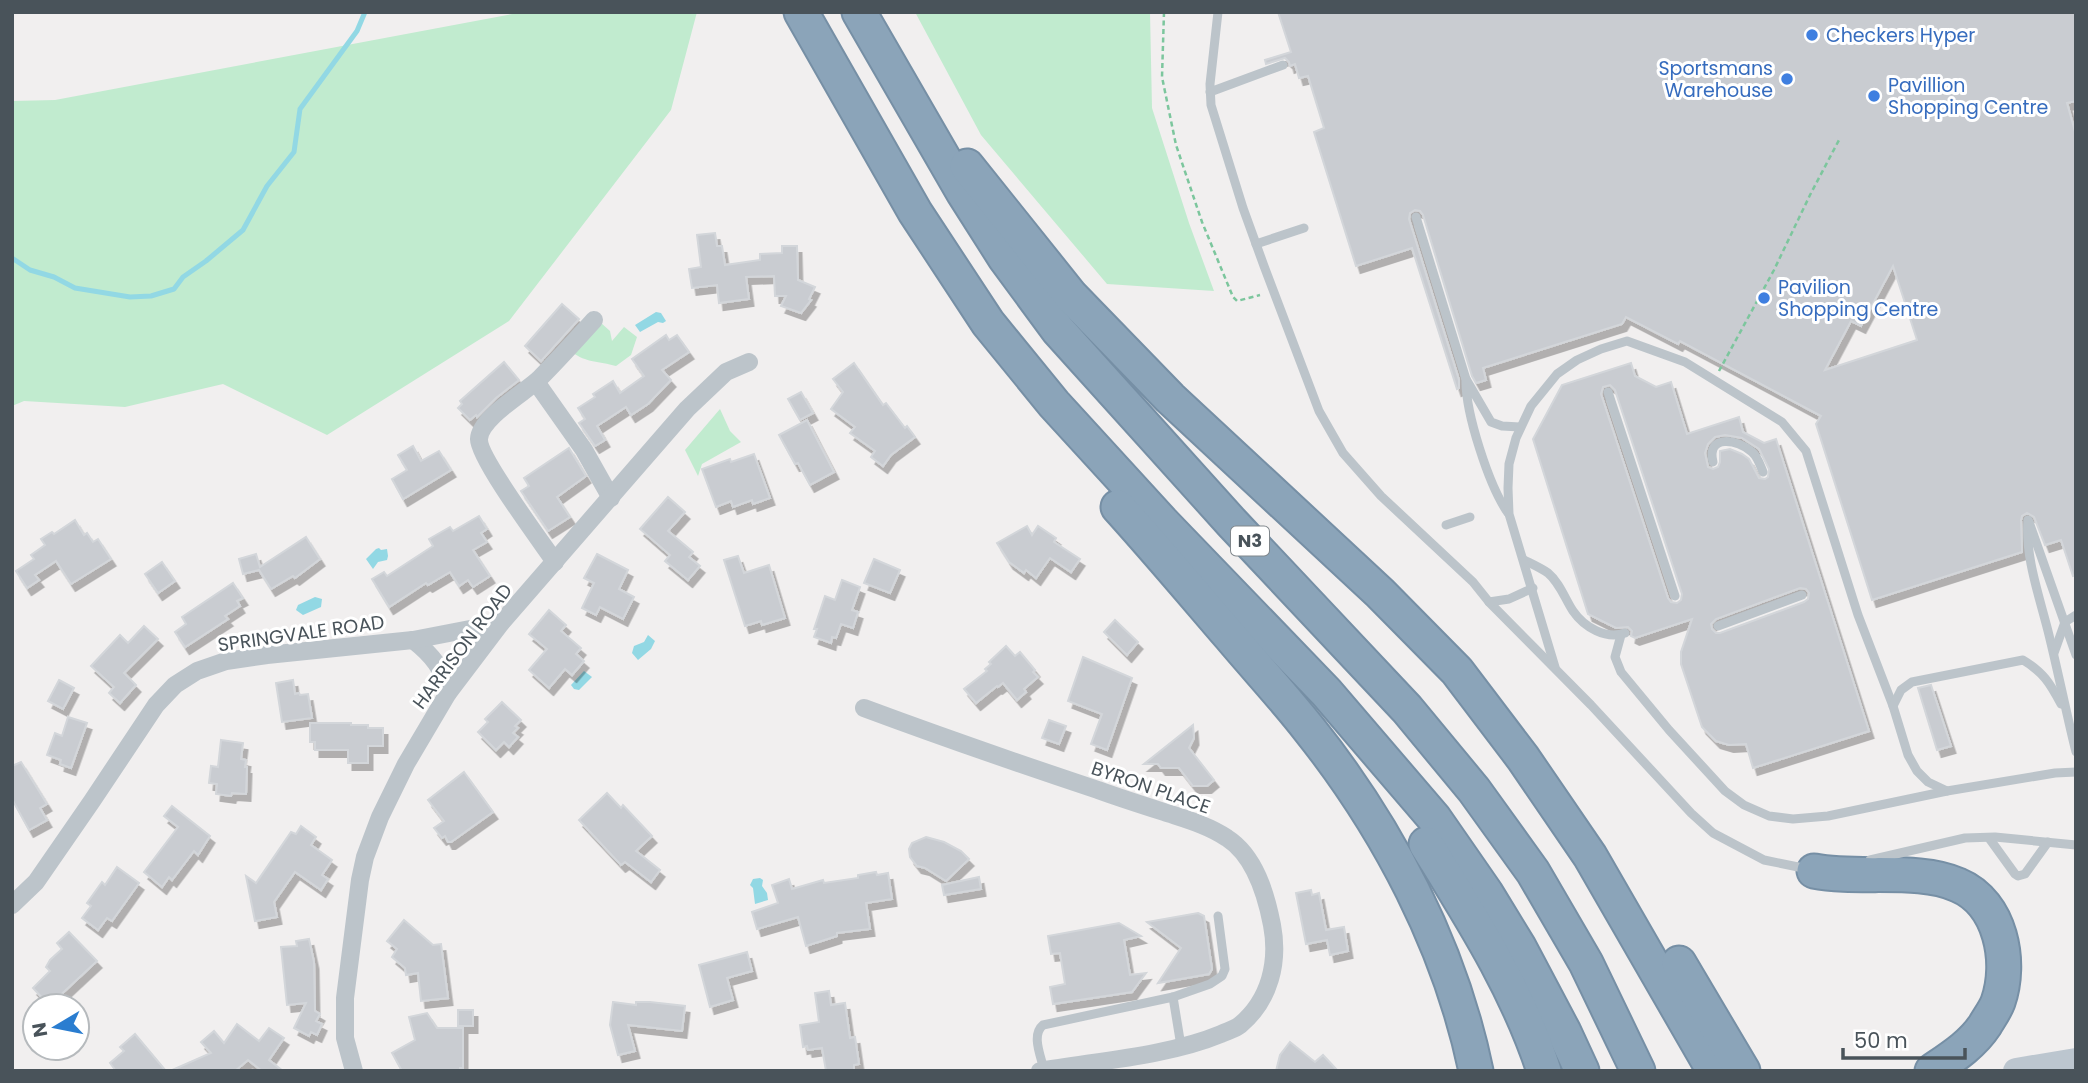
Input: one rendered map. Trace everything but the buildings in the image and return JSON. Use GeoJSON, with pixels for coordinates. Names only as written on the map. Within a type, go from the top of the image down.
{"type":"FeatureCollection","features":[{"type":"Feature","properties":{"kind":"highway","name":"N3"},"geometry":{"type":"LineString","coordinates":[[801,12],[915,212],[988,323],[1054,404],[1326,692],[1434,818],[1486,893],[1519,947],[1582,1071]]}},
{"type":"Feature","properties":{"kind":"highway","name":"N3"},"geometry":{"type":"LineString","coordinates":[[859,12],[963,192],[1005,258],[1058,330],[1232,523],[1407,709],[1474,790],[1533,872],[1587,963],[1637,1071]]}},
{"type":"Feature","properties":{"kind":"highway"},"geometry":{"type":"LineString","coordinates":[[893,74],[1071,296],[1170,398],[1380,593],[1457,671],[1523,758],[1590,856],[1714,1071]]}},
{"type":"Feature","properties":{"kind":"highway"},"geometry":{"type":"LineString","coordinates":[[988,323],[1026,394],[1058,440],[1310,729],[1366,809],[1405,875],[1423,912],[1468,1035],[1476,1071]]}},
{"type":"Feature","properties":{"kind":"highway"},"geometry":{"type":"LineString","coordinates":[[1250,614],[1303,691],[1371,768],[1420,835],[1493,952],[1526,1019],[1544,1071]]}},
{"type":"Feature","properties":{"kind":"highway"},"geometry":{"type":"LineString","coordinates":[[1457,671],[1499,703],[1546,760],[1620,866],[1743,1071]]}},
{"type":"Feature","properties":{"kind":"highway"},"geometry":{"type":"LineString","coordinates":[[1814,870],[1835,875],[1922,876],[1941,879],[1960,885],[1974,894],[1997,924],[2003,949],[2004,977],[1998,1003],[1983,1028],[1962,1051],[1932,1071]]}},
{"type":"Feature","properties":{"kind":"main road"},"geometry":{"type":"LineString","coordinates":[[2016,1071],[2071,1059]]}},
{"type":"Feature","properties":{"kind":"street"},"geometry":{"type":"LineString","coordinates":[[555,562],[492,469],[479,442],[479,436],[495,415],[536,382],[594,320]]}},
{"type":"Feature","properties":{"kind":"street","name":"HARRISON ROAD"},"geometry":{"type":"LineString","coordinates":[[354,1071],[345,1038],[345,998],[355,916],[365,857],[380,817],[406,764],[449,693],[501,623],[687,409],[726,372],[749,362]]}},
{"type":"Feature","properties":{"kind":"street"},"geometry":{"type":"LineString","coordinates":[[536,382],[584,450],[611,498]]}},
{"type":"Feature","properties":{"kind":"street","name":"SPRINGVALE ROAD"},"geometry":{"type":"LineString","coordinates":[[12,905],[36,881],[156,705],[175,685],[197,671],[226,661],[317,648],[413,639],[501,623]]}},
{"type":"Feature","properties":{"kind":"street"},"geometry":{"type":"LineString","coordinates":[[413,639],[436,660],[449,693]]}},
{"type":"Feature","properties":{"kind":"street","name":"BYRON PLACE"},"geometry":{"type":"LineString","coordinates":[[864,708],[1011,762],[1198,823],[1228,838],[1255,871],[1267,901],[1275,958],[1268,989],[1254,1011],[1238,1027],[1209,1039],[1181,1046],[1042,1070]]}},
{"type":"Feature","properties":{"kind":"lane"},"geometry":{"type":"LineString","coordinates":[[1218,12],[1211,106],[1273,291],[1319,411],[1343,453],[1381,496],[1473,582],[1489,602],[1626,740],[1690,813],[1713,833],[1764,860],[1814,870],[1850,864]]}},
{"type":"Feature","properties":{"kind":"lane"},"geometry":{"type":"LineString","coordinates":[[1210,92],[1283,65]]}},
{"type":"Feature","properties":{"kind":"lane"},"geometry":{"type":"LineString","coordinates":[[1416,217],[1466,379],[1491,422],[1520,427]]}},
{"type":"Feature","properties":{"kind":"lane"},"geometry":{"type":"LineString","coordinates":[[1256,244],[1304,228]]}},
{"type":"Feature","properties":{"kind":"lane"},"geometry":{"type":"LineString","coordinates":[[1509,514],[1509,464],[1520,427],[1531,406],[1567,366],[1601,349],[1627,341],[1685,362],[1782,422],[1806,451],[1854,603],[1893,706],[1908,755],[1917,771],[1928,782],[1947,791]]}},
{"type":"Feature","properties":{"kind":"lane"},"geometry":{"type":"LineString","coordinates":[[1466,379],[1467,402],[1487,467],[1496,493],[1509,514],[1556,668]]}},
{"type":"Feature","properties":{"kind":"lane"},"geometry":{"type":"LineString","coordinates":[[1608,392],[1675,596]]}},
{"type":"Feature","properties":{"kind":"lane"},"geometry":{"type":"LineString","coordinates":[[1713,463],[1715,447],[1719,443],[1733,441],[1752,452],[1763,472]]}},
{"type":"Feature","properties":{"kind":"lane"},"geometry":{"type":"LineString","coordinates":[[1446,525],[1470,517]]}},
{"type":"Feature","properties":{"kind":"lane"},"geometry":{"type":"LineString","coordinates":[[2076,655],[2028,520],[2027,536],[2038,596],[2076,752]]}},
{"type":"Feature","properties":{"kind":"lane"},"geometry":{"type":"LineString","coordinates":[[1524,560],[1548,573],[1574,613],[1586,625],[1605,634],[1623,634],[1615,657],[1621,672],[1717,783],[1744,805],[1769,817],[1793,819],[1828,816],[1947,791],[2076,772]]}},
{"type":"Feature","properties":{"kind":"lane"},"geometry":{"type":"LineString","coordinates":[[1489,602],[1510,599],[1533,588]]}},
{"type":"Feature","properties":{"kind":"lane"},"geometry":{"type":"LineString","coordinates":[[1717,626],[1802,595]]}},
{"type":"Feature","properties":{"kind":"lane"},"geometry":{"type":"LineString","coordinates":[[2054,655],[2065,622],[2076,615]]}},
{"type":"Feature","properties":{"kind":"lane"},"geometry":{"type":"LineString","coordinates":[[1893,706],[1901,690],[1912,682],[2023,660],[2037,668],[2050,683],[2068,719]]}},
{"type":"Feature","properties":{"kind":"lane"},"geometry":{"type":"LineString","coordinates":[[1989,838],[2018,876],[2025,874],[2048,842]]}},
{"type":"Feature","properties":{"kind":"lane"},"geometry":{"type":"LineString","coordinates":[[1862,862],[1947,841],[1989,838],[2076,845]]}},
{"type":"Feature","properties":{"kind":"lane"},"geometry":{"type":"LineString","coordinates":[[1042,1070],[1036,1035],[1038,1028],[1043,1025],[1173,997],[1210,984],[1222,976],[1224,969],[1218,916]]}},
{"type":"Feature","properties":{"kind":"lane"},"geometry":{"type":"LineString","coordinates":[[1173,997],[1181,1046]]}},
{"type":"Feature","properties":{"kind":"path"},"geometry":{"type":"LineString","coordinates":[[1164,12],[1162,78],[1176,145],[1202,222],[1233,298],[1237,301],[1273,291]]}},
{"type":"Feature","properties":{"kind":"path"},"geometry":{"type":"LineString","coordinates":[[1714,380],[1774,270],[1839,140]]}},
{"type":"Feature","properties":{"kind":"green space"},"geometry":{"type":"Polygon","coordinates":[[[523,12],[697,12],[671,110],[509,321],[327,435],[223,384],[125,407],[24,401],[12,406],[12,101],[55,100],[523,12]]]}},
{"type":"Feature","properties":{"kind":"green space"},"geometry":{"type":"Polygon","coordinates":[[[915,12],[1150,12],[1152,108],[1214,291],[1107,284],[981,135],[915,12]]]}},
{"type":"Feature","properties":{"kind":"green space"},"geometry":{"type":"Polygon","coordinates":[[[601,323],[610,331],[612,341],[624,327],[637,337],[631,355],[616,366],[588,360],[572,352],[601,323]]]}},
{"type":"Feature","properties":{"kind":"green space"},"geometry":{"type":"Polygon","coordinates":[[[720,409],[730,431],[741,442],[702,464],[698,476],[685,450],[720,409]]]}},
{"type":"Feature","properties":{"kind":"water"},"geometry":{"type":"Polygon","coordinates":[[[656,312],[661,313],[666,321],[658,322],[640,332],[635,325],[656,312]]]}},
{"type":"Feature","properties":{"kind":"water"},"geometry":{"type":"Polygon","coordinates":[[[379,548],[387,549],[387,560],[378,562],[373,569],[366,559],[379,548]]]}},
{"type":"Feature","properties":{"kind":"water"},"geometry":{"type":"Polygon","coordinates":[[[315,597],[322,599],[321,607],[303,615],[296,610],[298,605],[315,597]]]}},
{"type":"Feature","properties":{"kind":"water"},"geometry":{"type":"Polygon","coordinates":[[[648,635],[655,641],[651,649],[638,660],[632,653],[634,646],[644,642],[648,635]]]}},
{"type":"Feature","properties":{"kind":"water"},"geometry":{"type":"Polygon","coordinates":[[[584,671],[592,677],[579,690],[574,689],[571,685],[584,671]]]}},
{"type":"Feature","properties":{"kind":"water"},"geometry":{"type":"Polygon","coordinates":[[[753,879],[763,880],[762,886],[768,900],[755,904],[753,888],[750,885],[753,879]]]}},
{"type":"Feature","properties":{"kind":"waterway"},"geometry":{"type":"LineString","coordinates":[[12,258],[30,270],[54,277],[75,288],[130,297],[151,296],[174,289],[183,277],[243,230],[267,186],[294,152],[300,109],[357,31],[365,12]]}},
{"type":"Feature","properties":{"kind":"place","name":"Checkers Hyper"},"geometry":{"type":"Point","coordinates":[1812,35]}},
{"type":"Feature","properties":{"kind":"place","name":"Sportsmans Warehouse"},"geometry":{"type":"Point","coordinates":[1787,79]}},
{"type":"Feature","properties":{"kind":"place","name":"Pavillion Shopping Centre"},"geometry":{"type":"Point","coordinates":[1874,96]}},
{"type":"Feature","properties":{"kind":"place","name":"Pavilion Shopping Centre"},"geometry":{"type":"Point","coordinates":[1764,298]}}]}
